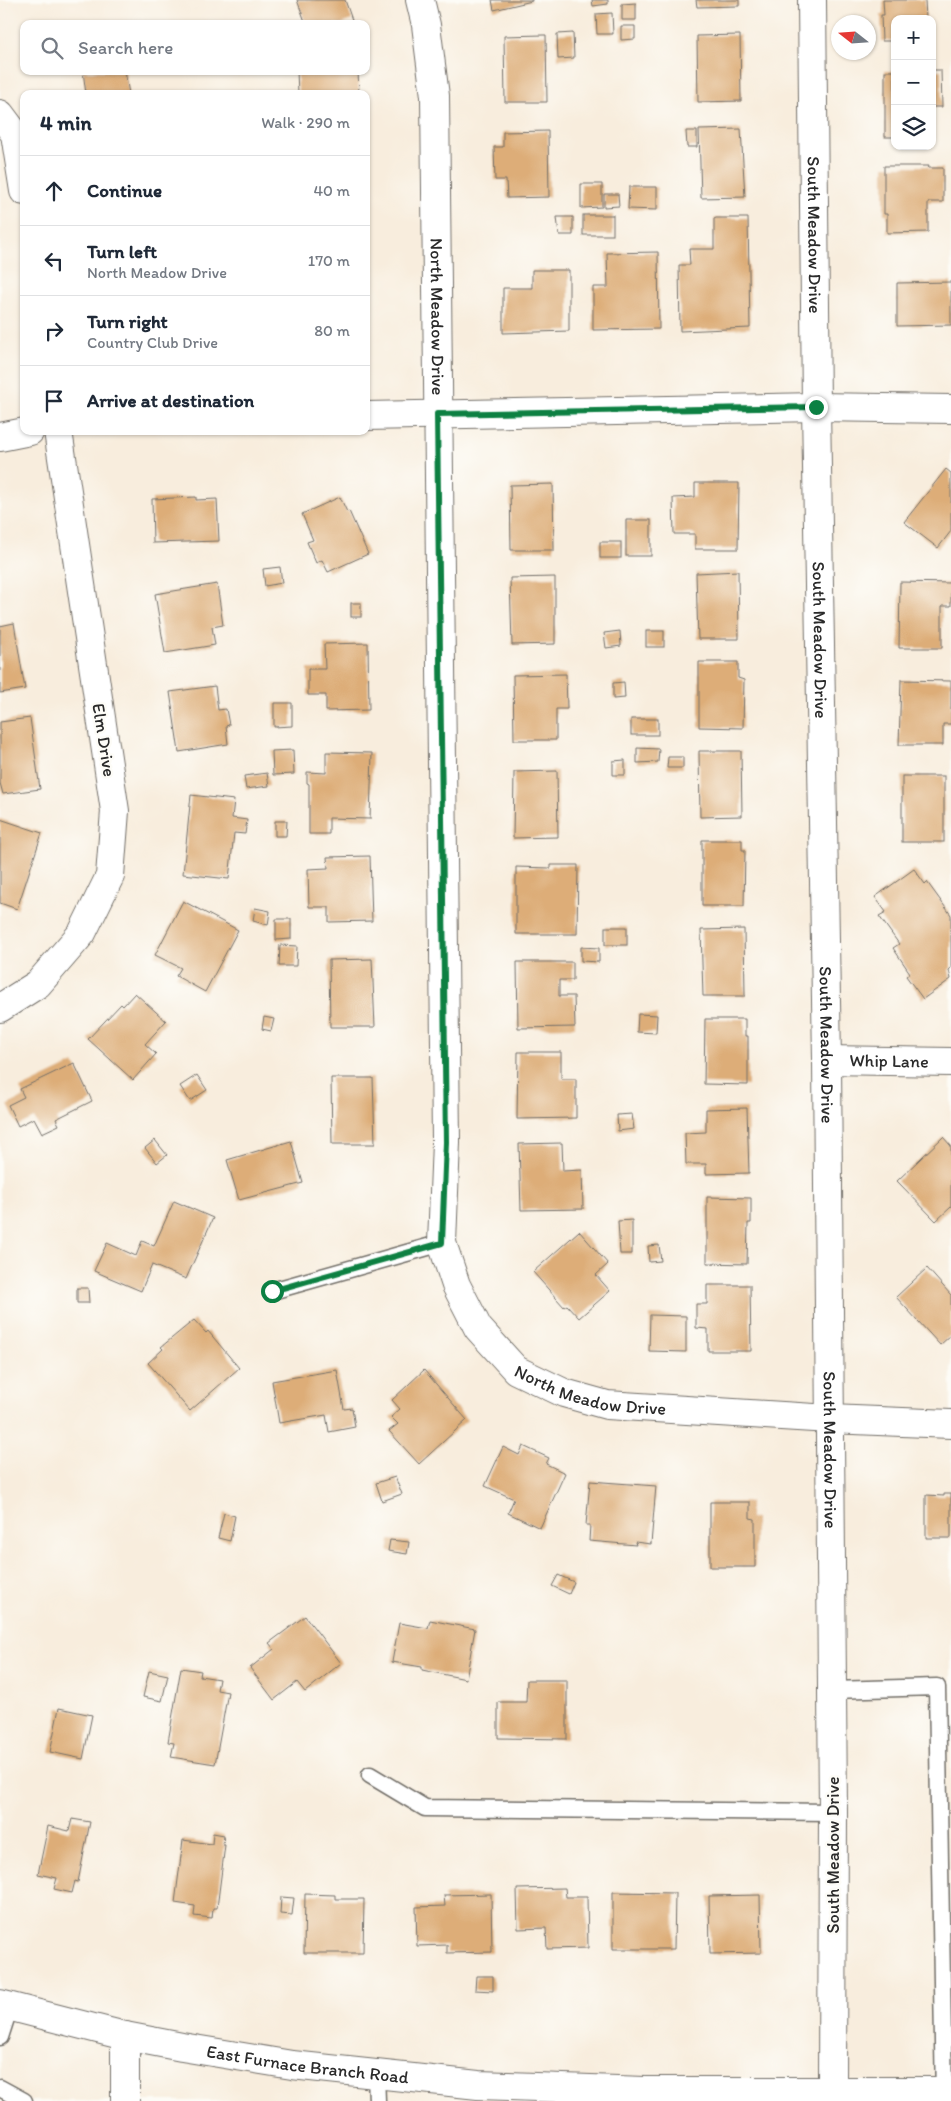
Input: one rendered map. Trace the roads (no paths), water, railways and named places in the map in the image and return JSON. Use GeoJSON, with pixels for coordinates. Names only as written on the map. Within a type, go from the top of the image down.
{"type":"FeatureCollection","features":[{"type":"Feature","properties":{"kind":"street","name":"North Meadow Drive"},"geometry":{"type":"LineString","coordinates":[[420,0],[426,25],[435,96],[446,1142],[442,1243],[456,1285],[478,1328],[516,1370],[564,1393],[607,1404],[830,1419],[951,1424]]}},
{"type":"Feature","properties":{"kind":"street","name":"South Meadow Drive"},"geometry":{"type":"LineString","coordinates":[[812,0],[816,407],[827,1060],[833,1812],[832,2090]]}},
{"type":"Feature","properties":{"kind":"street"},"geometry":{"type":"LineString","coordinates":[[0,114],[15,134],[20,166]]}},
{"type":"Feature","properties":{"kind":"street"},"geometry":{"type":"LineString","coordinates":[[370,416],[816,407],[951,409]]}},
{"type":"Feature","properties":{"kind":"street"},"geometry":{"type":"LineString","coordinates":[[0,437],[20,433]]}},
{"type":"Feature","properties":{"kind":"street","name":"Elm Drive"},"geometry":{"type":"LineString","coordinates":[[0,1008],[38,984],[82,933],[110,876],[115,810],[59,435]]}},
{"type":"Feature","properties":{"kind":"street","name":"Whip Lane"},"geometry":{"type":"LineString","coordinates":[[827,1060],[951,1062]]}},
{"type":"Feature","properties":{"kind":"street","name":"East Furnace Branch Road"},"geometry":{"type":"LineString","coordinates":[[5,2005],[125,2036],[292,2065],[478,2085],[538,2094],[749,2096],[832,2090],[881,2096],[947,2094]]}},
{"type":"Feature","properties":{"kind":"street"},"geometry":{"type":"LineString","coordinates":[[125,2036],[125,2101]]}},
{"type":"Feature","properties":{"kind":"lane"},"geometry":{"type":"LineString","coordinates":[[272,1291],[442,1243]]}},
{"type":"Feature","properties":{"kind":"lane"},"geometry":{"type":"LineString","coordinates":[[832,1690],[936,1687],[947,2094]]}},
{"type":"Feature","properties":{"kind":"lane"},"geometry":{"type":"LineString","coordinates":[[370,1775],[425,1808],[833,1812]]}},
{"type":"Feature","properties":{"kind":"lane"},"geometry":{"type":"LineString","coordinates":[[0,2037],[5,2005]]}},
{"type":"Feature","properties":{"kind":"lane"},"geometry":{"type":"LineString","coordinates":[[376,2074],[377,2101]]}},
{"type":"Feature","properties":{"kind":"lane"},"geometry":{"type":"LineString","coordinates":[[0,2088],[24,2101]]}}]}
